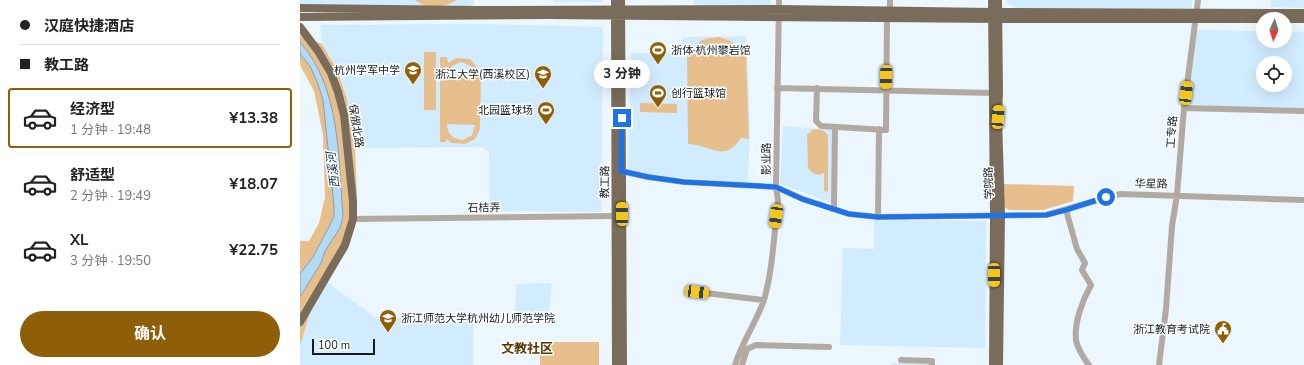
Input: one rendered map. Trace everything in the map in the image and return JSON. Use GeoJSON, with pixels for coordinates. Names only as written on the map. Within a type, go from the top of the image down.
{"type":"FeatureCollection","features":[{"type":"Feature","properties":{"kind":"main road","name":"教工路"},"geometry":{"type":"LineString","coordinates":[[615,0],[618,13],[624,299],[623,365]]}},
{"type":"Feature","properties":{"kind":"main road","name":"教工路"},"geometry":{"type":"LineString","coordinates":[[616,365],[615,216],[618,13],[622,0]]}},
{"type":"Feature","properties":{"kind":"main road","name":"学院路"},"geometry":{"type":"LineString","coordinates":[[992,0],[995,15],[999,92],[993,365]]}},
{"type":"Feature","properties":{"kind":"main road","name":"学院路"},"geometry":{"type":"LineString","coordinates":[[998,0],[995,15],[992,93],[997,215],[999,365]]}},
{"type":"Feature","properties":{"kind":"main road"},"geometry":{"type":"LineString","coordinates":[[300,8],[618,13]]}},
{"type":"Feature","properties":{"kind":"main road"},"geometry":{"type":"LineString","coordinates":[[300,17],[618,13],[889,15],[1196,15],[1304,13]]}},
{"type":"Feature","properties":{"kind":"main road"},"geometry":{"type":"LineString","coordinates":[[1196,15],[1256,18]]}},
{"type":"Feature","properties":{"kind":"main road"},"geometry":{"type":"LineString","coordinates":[[1292,19],[1304,19]]}},
{"type":"Feature","properties":{"kind":"main road","name":"保俶北路"},"geometry":{"type":"LineString","coordinates":[[300,27],[318,51],[330,73],[344,115],[351,175],[353,219],[345,245],[300,322]]}},
{"type":"Feature","properties":{"kind":"street","name":"影业路"},"geometry":{"type":"LineString","coordinates":[[735,365],[739,352],[754,325],[763,300],[778,201],[776,187],[779,0]]}},
{"type":"Feature","properties":{"kind":"street"},"geometry":{"type":"LineString","coordinates":[[817,88],[816,121],[821,126],[886,130],[890,0]]}},
{"type":"Feature","properties":{"kind":"street","name":"工专路"},"geometry":{"type":"LineString","coordinates":[[1159,365],[1166,309],[1172,226],[1177,195],[1184,108],[1198,0]]}},
{"type":"Feature","properties":{"kind":"street"},"geometry":{"type":"LineString","coordinates":[[777,88],[992,93]]}},
{"type":"Feature","properties":{"kind":"street"},"geometry":{"type":"LineString","coordinates":[[1184,108],[1304,111]]}},
{"type":"Feature","properties":{"kind":"street"},"geometry":{"type":"LineString","coordinates":[[832,209],[834,206],[835,128]]}},
{"type":"Feature","properties":{"kind":"street"},"geometry":{"type":"LineString","coordinates":[[878,217],[879,129]]}},
{"type":"Feature","properties":{"kind":"street"},"geometry":{"type":"LineString","coordinates":[[621,171],[648,177],[684,182],[776,187]]}},
{"type":"Feature","properties":{"kind":"street","name":"华星路"},"geometry":{"type":"LineString","coordinates":[[776,187],[802,199],[832,209],[849,214],[878,217],[1046,215],[1120,194],[1304,200]]}},
{"type":"Feature","properties":{"kind":"street"},"geometry":{"type":"LineString","coordinates":[[1066,210],[1077,249],[1085,263],[1082,270],[1092,285],[1085,295],[1077,328],[1076,341],[1089,365]]}},
{"type":"Feature","properties":{"kind":"street","name":"石桔弄"},"geometry":{"type":"LineString","coordinates":[[353,219],[615,216]]}},
{"type":"Feature","properties":{"kind":"street"},"geometry":{"type":"LineString","coordinates":[[697,292],[763,300]]}},
{"type":"Feature","properties":{"kind":"street"},"geometry":{"type":"LineString","coordinates":[[742,365],[747,349],[756,345],[829,347]]}},
{"type":"Feature","properties":{"kind":"street"},"geometry":{"type":"LineString","coordinates":[[901,360],[932,361],[932,365]]}},
{"type":"Feature","properties":{"kind":"shaded area"},"geometry":{"type":"Polygon","coordinates":[[[300,0],[474,0],[473,10],[300,6],[300,0]]]}},
{"type":"Feature","properties":{"kind":"shaded area"},"geometry":{"type":"Polygon","coordinates":[[[415,0],[457,0],[447,5],[431,7],[415,0]]]}},
{"type":"Feature","properties":{"kind":"shaded area"},"geometry":{"type":"Polygon","coordinates":[[[554,0],[602,0],[602,2],[554,2],[554,0]]]}},
{"type":"Feature","properties":{"kind":"shaded area"},"geometry":{"type":"Polygon","coordinates":[[[694,0],[771,0],[771,5],[694,6],[694,0]]]}},
{"type":"Feature","properties":{"kind":"shaded area"},"geometry":{"type":"Polygon","coordinates":[[[1006,0],[1192,0],[1192,8],[1016,8],[1010,5],[1006,0]]]}},
{"type":"Feature","properties":{"kind":"shaded area"},"geometry":{"type":"Polygon","coordinates":[[[1271,0],[1304,0],[1304,8],[1271,7],[1271,0]]]}},
{"type":"Feature","properties":{"kind":"shaded area"},"geometry":{"type":"Polygon","coordinates":[[[484,24],[603,27],[601,212],[490,211],[489,151],[484,150],[483,147],[355,148],[347,99],[337,70],[322,44],[320,25],[484,24]]]}},
{"type":"Feature","properties":{"kind":"shaded area"},"geometry":{"type":"Polygon","coordinates":[[[1195,30],[1256,31],[1256,48],[1292,48],[1292,31],[1304,32],[1304,111],[1241,109],[1188,104],[1195,30]]]}},
{"type":"Feature","properties":{"kind":"shaded area"},"geometry":{"type":"Polygon","coordinates":[[[300,35],[322,44],[337,70],[347,99],[355,148],[357,194],[355,226],[348,249],[313,303],[300,346],[300,241],[309,241],[319,223],[325,197],[323,135],[314,91],[300,65],[300,35]]]}},
{"type":"Feature","properties":{"kind":"shaded area"},"geometry":{"type":"Polygon","coordinates":[[[746,36],[750,124],[748,183],[646,175],[628,169],[631,53],[675,53],[684,37],[746,36]]]}},
{"type":"Feature","properties":{"kind":"shaded area"},"geometry":{"type":"Polygon","coordinates":[[[719,37],[731,41],[739,49],[746,49],[749,139],[741,138],[735,146],[729,150],[723,151],[716,151],[688,144],[687,50],[692,50],[700,41],[719,37]]]}},
{"type":"Feature","properties":{"kind":"shaded area"},"geometry":{"type":"Polygon","coordinates":[[[424,52],[436,52],[436,110],[424,110],[424,52]]]}},
{"type":"Feature","properties":{"kind":"shaded area"},"geometry":{"type":"Polygon","coordinates":[[[440,57],[447,57],[448,63],[456,58],[470,59],[478,68],[481,78],[480,129],[475,139],[465,144],[451,143],[447,139],[446,142],[440,142],[440,57]],[[462,62],[456,64],[448,71],[447,77],[475,78],[472,67],[462,62]],[[447,124],[448,131],[451,135],[463,140],[472,135],[475,125],[447,124]]]}},
{"type":"Feature","properties":{"kind":"shaded area","name":"创行篮球馆"},"geometry":{"type":"Polygon","coordinates":[[[640,103],[677,104],[677,113],[640,112],[640,103]]]}},
{"type":"Feature","properties":{"kind":"shaded area"},"geometry":{"type":"Polygon","coordinates":[[[783,126],[833,130],[832,203],[780,184],[783,126]]]}},
{"type":"Feature","properties":{"kind":"shaded area"},"geometry":{"type":"Polygon","coordinates":[[[818,129],[824,131],[828,135],[828,192],[824,191],[824,173],[819,175],[815,174],[808,168],[807,135],[812,130],[818,129]]]}},
{"type":"Feature","properties":{"kind":"shaded area"},"geometry":{"type":"Polygon","coordinates":[[[1003,184],[1074,186],[1073,201],[1043,210],[1009,210],[1004,207],[1003,184]]]}},
{"type":"Feature","properties":{"kind":"shaded area"},"geometry":{"type":"Polygon","coordinates":[[[874,220],[986,221],[985,348],[840,345],[843,248],[874,249],[874,220]]]}},
{"type":"Feature","properties":{"kind":"shaded area","name":"浙江师范大学杭州幼儿师范学院"},"geometry":{"type":"Polygon","coordinates":[[[327,282],[375,317],[473,320],[473,365],[300,365],[300,346],[313,303],[327,282]]]}},
{"type":"Feature","properties":{"kind":"shaded area"},"geometry":{"type":"Polygon","coordinates":[[[516,284],[552,284],[549,311],[540,315],[515,312],[516,284]]]}},
{"type":"Feature","properties":{"kind":"shaded area"},"geometry":{"type":"Polygon","coordinates":[[[540,342],[599,342],[599,365],[540,365],[540,342]]]}},
{"type":"Feature","properties":{"kind":"shaded area"},"geometry":{"type":"Polygon","coordinates":[[[891,363],[929,363],[929,365],[891,365],[891,363]]]}},
{"type":"Feature","properties":{"kind":"water","name":"西溪河"},"geometry":{"type":"Polygon","coordinates":[[[300,42],[313,61],[323,81],[330,102],[338,147],[343,216],[340,228],[325,251],[321,263],[300,297],[300,274],[313,257],[330,225],[334,216],[334,206],[323,100],[310,66],[300,54],[300,42]]]}},
{"type":"Feature","properties":{"kind":"place","name":"浙体·杭州攀岩馆"},"geometry":{"type":"Point","coordinates":[658,65]}},
{"type":"Feature","properties":{"kind":"place","name":"杭州学军中学"},"geometry":{"type":"Point","coordinates":[413,85]}},
{"type":"Feature","properties":{"kind":"place","name":"浙江大学(西溪校区)"},"geometry":{"type":"Point","coordinates":[543,89]}},
{"type":"Feature","properties":{"kind":"place","name":"创行篮球馆"},"geometry":{"type":"Point","coordinates":[658,108]}},
{"type":"Feature","properties":{"kind":"place","name":"北园篮球场"},"geometry":{"type":"Point","coordinates":[546,125]}},
{"type":"Feature","properties":{"kind":"place","name":"浙江师范大学杭州幼儿师范学院"},"geometry":{"type":"Point","coordinates":[388,333]}},
{"type":"Feature","properties":{"kind":"place","name":"浙江教育考试院"},"geometry":{"type":"Point","coordinates":[1223,344]}},
{"type":"Feature","properties":{"kind":"district","name":"文教社区"},"geometry":{"type":"Point","coordinates":[527,349]}},
{"type":"Feature","properties":{"kind":"route"},"geometry":{"type":"LineString","coordinates":[[622,118],[621,171],[648,177],[684,182],[776,187],[802,199],[849,214],[878,217],[1046,215],[1106,197]]}}]}
